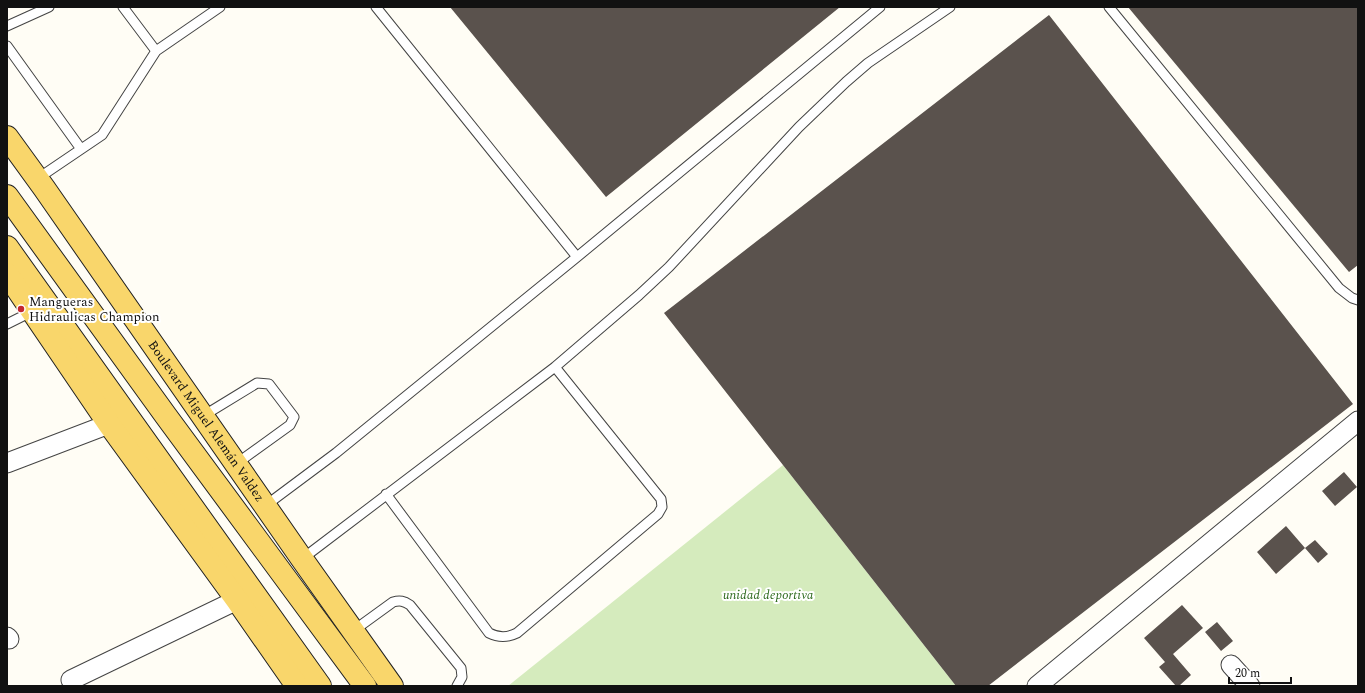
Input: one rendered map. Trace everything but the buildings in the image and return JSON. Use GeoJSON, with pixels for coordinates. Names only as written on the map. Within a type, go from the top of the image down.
{"type":"FeatureCollection","features":[{"type":"Feature","properties":{"kind":"main road","name":"Boulevard Miguel Alemán Valdez"},"geometry":{"type":"LineString","coordinates":[[7,138],[392,686]]}},
{"type":"Feature","properties":{"kind":"main road"},"geometry":{"type":"LineString","coordinates":[[7,196],[166,416],[365,686]]}},
{"type":"Feature","properties":{"kind":"main road"},"geometry":{"type":"LineString","coordinates":[[7,247],[320,686]]}},
{"type":"Feature","properties":{"kind":"main road"},"geometry":{"type":"LineString","coordinates":[[7,274],[109,424],[237,600],[297,686]]}},
{"type":"Feature","properties":{"kind":"street"},"geometry":{"type":"LineString","coordinates":[[1037,686],[1358,421]]}},
{"type":"Feature","properties":{"kind":"street"},"geometry":{"type":"LineString","coordinates":[[7,464],[109,424]]}},
{"type":"Feature","properties":{"kind":"street"},"geometry":{"type":"LineString","coordinates":[[71,680],[237,600]]}},
{"type":"Feature","properties":{"kind":"street"},"geometry":{"type":"LineString","coordinates":[[1231,665],[1250,686]]}},
{"type":"Feature","properties":{"kind":"lane"},"geometry":{"type":"LineString","coordinates":[[7,26],[49,7]]}},
{"type":"Feature","properties":{"kind":"lane"},"geometry":{"type":"LineString","coordinates":[[123,7],[156,51]]}},
{"type":"Feature","properties":{"kind":"lane"},"geometry":{"type":"LineString","coordinates":[[37,179],[102,135],[156,51],[220,7]]}},
{"type":"Feature","properties":{"kind":"lane"},"geometry":{"type":"LineString","coordinates":[[376,7],[577,257]]}},
{"type":"Feature","properties":{"kind":"lane"},"geometry":{"type":"LineString","coordinates":[[265,506],[336,453],[577,257],[880,7]]}},
{"type":"Feature","properties":{"kind":"lane"},"geometry":{"type":"LineString","coordinates":[[302,559],[555,367],[639,295],[669,267],[799,127],[846,82],[868,64],[950,7]]}},
{"type":"Feature","properties":{"kind":"lane"},"geometry":{"type":"LineString","coordinates":[[1109,7],[1338,288],[1352,298],[1358,300]]}},
{"type":"Feature","properties":{"kind":"lane"},"geometry":{"type":"LineString","coordinates":[[7,46],[81,149]]}},
{"type":"Feature","properties":{"kind":"lane"},"geometry":{"type":"LineString","coordinates":[[7,324],[33,311]]}},
{"type":"Feature","properties":{"kind":"lane"},"geometry":{"type":"LineString","coordinates":[[386,494],[489,633],[503,637],[511,636],[517,632],[658,514],[662,507],[661,499],[555,367]]}},
{"type":"Feature","properties":{"kind":"lane"},"geometry":{"type":"LineString","coordinates":[[202,416],[257,383],[268,384],[294,417],[290,425],[236,464]]}},
{"type":"Feature","properties":{"kind":"lane"},"geometry":{"type":"LineString","coordinates":[[353,631],[393,602],[398,600],[410,605],[461,668],[462,677],[457,686]]}},
{"type":"Feature","properties":{"kind":"green space","name":"unidad deportiva"},"geometry":{"type":"Polygon","coordinates":[[[783,465],[956,686],[508,686],[783,465]]]}},
{"type":"Feature","properties":{"kind":"place","name":"Mangueras Hidraulicas Champion"},"geometry":{"type":"Point","coordinates":[21,309]}}]}
